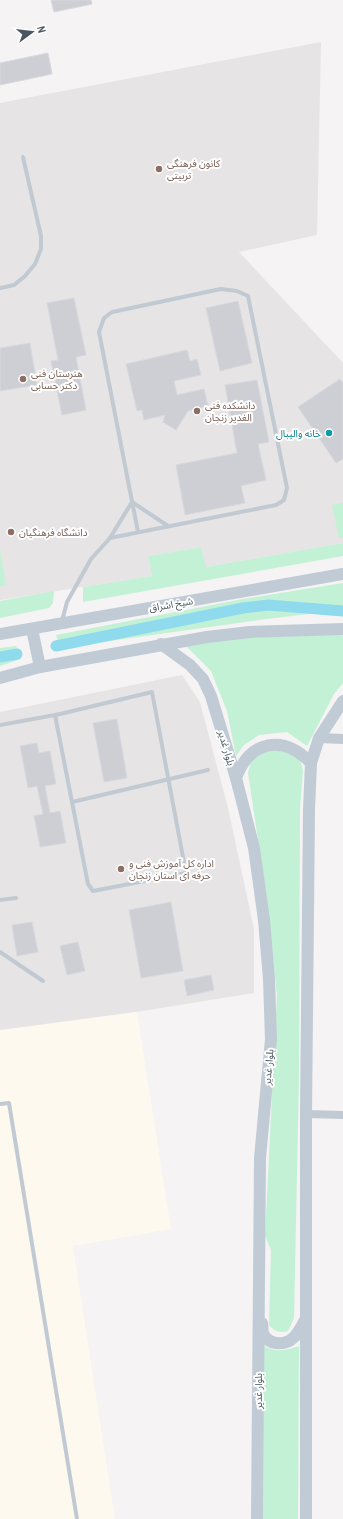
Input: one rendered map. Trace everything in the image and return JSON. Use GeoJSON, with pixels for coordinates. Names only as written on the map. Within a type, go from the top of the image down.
{"type":"FeatureCollection","features":[{"type":"Feature","properties":{"kind":"main road","name":"شیخ اشراق"},"geometry":{"type":"LineString","coordinates":[[0,634],[343,574]]}},
{"type":"Feature","properties":{"kind":"main road"},"geometry":{"type":"LineString","coordinates":[[32,629],[40,667]]}},
{"type":"Feature","properties":{"kind":"main road"},"geometry":{"type":"LineString","coordinates":[[0,678],[40,667],[161,644],[250,632],[343,629]]}},
{"type":"Feature","properties":{"kind":"main road","name":"بلوار غدیر"},"geometry":{"type":"LineString","coordinates":[[161,644],[190,665],[203,679],[211,696],[236,778],[254,848],[264,920],[269,979],[271,1039],[260,1158],[257,1519]]}},
{"type":"Feature","properties":{"kind":"main road"},"geometry":{"type":"LineString","coordinates":[[306,1519],[305,1320],[309,810],[312,763],[319,738],[343,701]]}},
{"type":"Feature","properties":{"kind":"main road"},"geometry":{"type":"LineString","coordinates":[[236,778],[240,765],[250,755],[262,748],[275,745],[289,747],[302,753],[312,763]]}},
{"type":"Feature","properties":{"kind":"main road"},"geometry":{"type":"LineString","coordinates":[[258,1260],[262,1284],[263,1333],[268,1340],[275,1343],[282,1343],[293,1339],[305,1320]]}},
{"type":"Feature","properties":{"kind":"street"},"geometry":{"type":"LineString","coordinates":[[319,738],[343,739]]}},
{"type":"Feature","properties":{"kind":"street"},"geometry":{"type":"LineString","coordinates":[[306,1114],[343,1115]]}},
{"type":"Feature","properties":{"kind":"lane"},"geometry":{"type":"LineString","coordinates":[[0,288],[14,285],[25,276],[35,264],[41,249],[40,236],[23,157]]}},
{"type":"Feature","properties":{"kind":"lane"},"geometry":{"type":"LineString","coordinates":[[110,538],[276,505],[284,500],[287,488],[248,296],[238,291],[221,289],[112,312],[104,318],[99,332],[138,532]]}},
{"type":"Feature","properties":{"kind":"lane"},"geometry":{"type":"LineString","coordinates":[[132,502],[168,526]]}},
{"type":"Feature","properties":{"kind":"lane"},"geometry":{"type":"LineString","coordinates":[[61,624],[68,602],[88,565],[110,538],[132,502]]}},
{"type":"Feature","properties":{"kind":"lane"},"geometry":{"type":"LineString","coordinates":[[0,725],[152,692],[186,873],[93,891],[88,884],[55,714]]}},
{"type":"Feature","properties":{"kind":"lane"},"geometry":{"type":"LineString","coordinates":[[72,802],[208,770]]}},
{"type":"Feature","properties":{"kind":"lane"},"geometry":{"type":"LineString","coordinates":[[0,900],[16,898]]}},
{"type":"Feature","properties":{"kind":"lane"},"geometry":{"type":"LineString","coordinates":[[0,952],[43,981]]}},
{"type":"Feature","properties":{"kind":"lane"},"geometry":{"type":"LineString","coordinates":[[0,1104],[9,1103],[77,1519]]}},
{"type":"Feature","properties":{"kind":"shaded area"},"geometry":{"type":"Polygon","coordinates":[[[321,42],[317,235],[239,252],[343,363],[343,543],[205,567],[201,547],[148,556],[152,576],[0,600],[0,103],[321,42]]]}},
{"type":"Feature","properties":{"kind":"shaded area","name":"اداره کل آموزش فنی و حرفه ای استان زنجان"},"geometry":{"type":"Polygon","coordinates":[[[182,675],[200,702],[228,808],[254,929],[254,993],[142,1011],[0,1030],[0,712],[182,675]]]}},
{"type":"Feature","properties":{"kind":"shaded area"},"geometry":{"type":"Polygon","coordinates":[[[137,1012],[171,1229],[73,1246],[115,1519],[0,1519],[0,1030],[137,1012]]]}},
{"type":"Feature","properties":{"kind":"green space"},"geometry":{"type":"Polygon","coordinates":[[[343,503],[343,538],[339,538],[332,505],[343,503]]]}},
{"type":"Feature","properties":{"kind":"green space"},"geometry":{"type":"Polygon","coordinates":[[[343,543],[343,556],[83,602],[83,587],[152,576],[148,556],[201,547],[206,567],[343,543]]]}},
{"type":"Feature","properties":{"kind":"green space"},"geometry":{"type":"Polygon","coordinates":[[[0,550],[6,585],[0,586],[0,550]]]}},
{"type":"Feature","properties":{"kind":"green space"},"geometry":{"type":"Polygon","coordinates":[[[343,583],[343,610],[266,619],[60,648],[56,635],[243,599],[343,583]]]}},
{"type":"Feature","properties":{"kind":"green space"},"geometry":{"type":"Polygon","coordinates":[[[54,591],[53,603],[49,608],[0,618],[0,601],[54,591]]]}},
{"type":"Feature","properties":{"kind":"green space"},"geometry":{"type":"Polygon","coordinates":[[[343,633],[343,683],[334,694],[307,746],[287,732],[259,735],[244,745],[236,756],[227,711],[211,671],[184,644],[253,637],[343,633]]]}},
{"type":"Feature","properties":{"kind":"green space"},"geometry":{"type":"Polygon","coordinates":[[[16,646],[21,659],[0,666],[0,648],[16,646]]]}},
{"type":"Feature","properties":{"kind":"green space"},"geometry":{"type":"Polygon","coordinates":[[[270,748],[286,752],[300,760],[303,770],[300,808],[299,1077],[294,1318],[288,1331],[282,1332],[275,1331],[269,1325],[271,1250],[265,1236],[277,995],[266,893],[248,773],[253,760],[270,748]]]}},
{"type":"Feature","properties":{"kind":"green space"},"geometry":{"type":"Polygon","coordinates":[[[264,1346],[273,1350],[286,1350],[299,1346],[298,1519],[263,1519],[264,1346]]]}},
{"type":"Feature","properties":{"kind":"building"},"geometry":{"type":"Polygon","coordinates":[[[51,0],[91,0],[92,4],[54,12],[51,0]]]}},
{"type":"Feature","properties":{"kind":"building"},"geometry":{"type":"Polygon","coordinates":[[[48,53],[52,74],[0,85],[0,63],[48,53]]]}},
{"type":"Feature","properties":{"kind":"building"},"geometry":{"type":"Polygon","coordinates":[[[74,298],[86,355],[76,357],[86,410],[62,415],[51,361],[58,360],[47,303],[74,298]]]}},
{"type":"Feature","properties":{"kind":"building"},"geometry":{"type":"Polygon","coordinates":[[[238,301],[252,363],[220,371],[206,308],[238,301]]]}},
{"type":"Feature","properties":{"kind":"building"},"geometry":{"type":"Polygon","coordinates":[[[30,343],[37,385],[0,391],[0,348],[30,343]]]}},
{"type":"Feature","properties":{"kind":"building"},"geometry":{"type":"Polygon","coordinates":[[[187,350],[190,361],[197,359],[201,375],[174,381],[177,395],[204,389],[208,406],[188,411],[176,430],[163,422],[165,415],[144,420],[142,410],[137,411],[126,364],[187,350]]]}},
{"type":"Feature","properties":{"kind":"building","name":"خانه والیبال"},"geometry":{"type":"Polygon","coordinates":[[[340,379],[343,383],[343,459],[336,463],[298,407],[340,379]]]}},
{"type":"Feature","properties":{"kind":"building"},"geometry":{"type":"Polygon","coordinates":[[[257,380],[269,442],[258,444],[266,480],[241,486],[245,503],[185,515],[176,465],[237,453],[225,385],[257,380]]]}},
{"type":"Feature","properties":{"kind":"building"},"geometry":{"type":"Polygon","coordinates":[[[117,719],[127,778],[104,782],[93,723],[117,719]]]}},
{"type":"Feature","properties":{"kind":"building"},"geometry":{"type":"Polygon","coordinates":[[[37,743],[39,753],[50,751],[56,784],[45,786],[50,813],[60,811],[66,843],[40,847],[34,816],[43,814],[37,786],[28,788],[20,746],[37,743]]]}},
{"type":"Feature","properties":{"kind":"building"},"geometry":{"type":"Polygon","coordinates":[[[171,902],[183,971],[141,978],[129,910],[171,902]]]}},
{"type":"Feature","properties":{"kind":"building"},"geometry":{"type":"Polygon","coordinates":[[[32,922],[38,952],[17,956],[12,925],[32,922]]]}},
{"type":"Feature","properties":{"kind":"building"},"geometry":{"type":"Polygon","coordinates":[[[78,942],[85,971],[67,975],[60,946],[78,942]]]}},
{"type":"Feature","properties":{"kind":"building"},"geometry":{"type":"Polygon","coordinates":[[[211,975],[214,990],[187,996],[184,980],[211,975]]]}},
{"type":"Feature","properties":{"kind":"waterway"},"geometry":{"type":"LineString","coordinates":[[56,646],[243,608],[268,605],[343,611]]}},
{"type":"Feature","properties":{"kind":"waterway"},"geometry":{"type":"LineString","coordinates":[[0,657],[17,654]]}},
{"type":"Feature","properties":{"kind":"place","name":"کانون فرهنگی تربیتی"},"geometry":{"type":"Point","coordinates":[159,169]}},
{"type":"Feature","properties":{"kind":"place","name":"هنرستان فنی دکتر حسابی"},"geometry":{"type":"Point","coordinates":[23,379]}},
{"type":"Feature","properties":{"kind":"place","name":"دانشکده فنی الغدیر زنجان"},"geometry":{"type":"Point","coordinates":[197,411]}},
{"type":"Feature","properties":{"kind":"place","name":"خانه والیبال"},"geometry":{"type":"Point","coordinates":[329,433]}},
{"type":"Feature","properties":{"kind":"place","name":"دانشگاه فرهنگیان"},"geometry":{"type":"Point","coordinates":[11,532]}},
{"type":"Feature","properties":{"kind":"place","name":"اداره کل آموزش فنی و حرفه ای استان زنجان"},"geometry":{"type":"Point","coordinates":[121,869]}}]}
